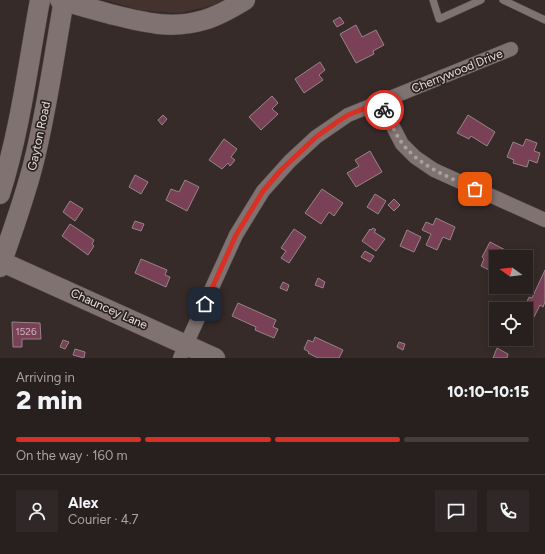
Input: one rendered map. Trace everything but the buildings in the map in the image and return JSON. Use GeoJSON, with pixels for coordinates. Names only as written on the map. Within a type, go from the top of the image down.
{"type":"FeatureCollection","features":[{"type":"Feature","properties":{"kind":"main road","name":"Gayton Road"},"geometry":{"type":"LineString","coordinates":[[0,194],[19,117],[40,0]]}},
{"type":"Feature","properties":{"kind":"main road","name":"Gayton Road"},"geometry":{"type":"LineString","coordinates":[[1,263],[22,204],[43,122],[62,0],[154,25],[169,25],[187,24],[204,20],[245,0]]}},
{"type":"Feature","properties":{"kind":"main road","name":"Chauncey Lane"},"geometry":{"type":"LineString","coordinates":[[1,263],[183,351],[215,358]]}},
{"type":"Feature","properties":{"kind":"street","name":"Cherrywood Drive"},"geometry":{"type":"LineString","coordinates":[[183,351],[236,235],[263,191],[281,170],[316,137],[348,115],[511,49]]}},
{"type":"Feature","properties":{"kind":"street"},"geometry":{"type":"LineString","coordinates":[[380,102],[402,144],[415,157],[434,170],[545,220]]}},
{"type":"Feature","properties":{"kind":"lane"},"geometry":{"type":"LineString","coordinates":[[433,0],[439,19],[480,0]]}},
{"type":"Feature","properties":{"kind":"lane"},"geometry":{"type":"LineString","coordinates":[[503,0],[545,20]]}},
{"type":"Feature","properties":{"kind":"shaded area"},"geometry":{"type":"Polygon","coordinates":[[[107,0],[224,0],[213,5],[180,13],[138,10],[107,0]]]}},
{"type":"Feature","properties":{"kind":"way so far"},"geometry":{"type":"LineString","coordinates":[[384,110],[402,144],[415,157],[434,170],[475,189]]}},
{"type":"Feature","properties":{"kind":"route"},"geometry":{"type":"LineString","coordinates":[[205,304],[236,235],[250,210],[263,191],[281,170],[316,137],[348,115],[380,102],[384,110]]}}]}
